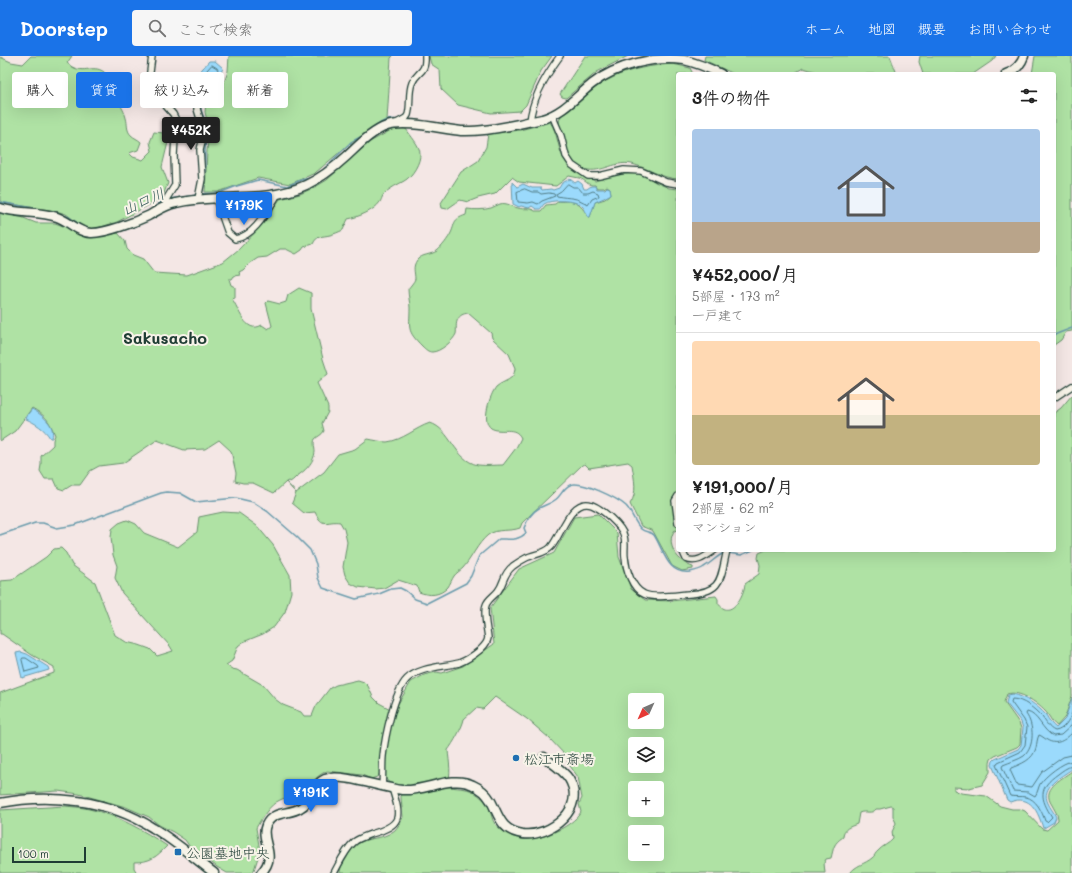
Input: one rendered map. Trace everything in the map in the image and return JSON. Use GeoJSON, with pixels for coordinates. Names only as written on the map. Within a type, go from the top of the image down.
{"type":"FeatureCollection","features":[{"type":"Feature","properties":{"kind":"main road"},"geometry":{"type":"LineString","coordinates":[[1012,72],[1022,62],[1024,56]]}},
{"type":"Feature","properties":{"kind":"main road"},"geometry":{"type":"LineString","coordinates":[[0,208],[54,216],[84,232],[95,234],[148,216],[166,202],[179,202],[198,196],[216,199],[278,194],[293,191],[312,182],[346,157],[367,138],[387,126],[395,124],[473,131],[530,122],[552,116],[568,105],[592,84],[605,76],[618,70],[645,62],[667,59],[686,61],[696,63],[716,72]]}},
{"type":"Feature","properties":{"kind":"main road"},"geometry":{"type":"LineString","coordinates":[[261,873],[266,867],[269,858],[269,848],[264,833],[269,821],[278,814],[302,808],[308,801],[314,788],[320,782],[334,777],[382,787],[411,790],[452,782],[469,783],[479,788],[488,797],[499,819],[506,826],[516,832],[522,834],[533,833],[555,826],[561,822],[571,809],[573,792],[570,780],[544,757]]}},
{"type":"Feature","properties":{"kind":"main road"},"geometry":{"type":"LineString","coordinates":[[0,803],[30,799],[58,799],[82,802],[109,808],[128,815],[152,827],[214,873]]}},
{"type":"Feature","properties":{"kind":"street"},"geometry":{"type":"LineString","coordinates":[[152,56],[149,80],[150,88],[173,114],[176,120],[174,155],[175,185],[166,202]]}},
{"type":"Feature","properties":{"kind":"street"},"geometry":{"type":"LineString","coordinates":[[395,124],[406,118],[408,115],[411,87],[413,82],[425,68],[425,56]]}},
{"type":"Feature","properties":{"kind":"street"},"geometry":{"type":"LineString","coordinates":[[530,122],[531,110],[537,95],[549,71],[560,56]]}},
{"type":"Feature","properties":{"kind":"street"},"geometry":{"type":"LineString","coordinates":[[197,108],[202,125],[202,142],[200,150],[202,179],[198,196]]}},
{"type":"Feature","properties":{"kind":"street"},"geometry":{"type":"LineString","coordinates":[[552,116],[561,136],[566,156],[572,165],[588,176],[599,176],[624,170],[641,171],[666,182],[676,184]]}},
{"type":"Feature","properties":{"kind":"street"},"geometry":{"type":"LineString","coordinates":[[216,199],[228,233],[234,240],[245,237],[251,232],[266,213],[278,194]]}},
{"type":"Feature","properties":{"kind":"street"},"geometry":{"type":"LineString","coordinates":[[1056,397],[1072,386]]}},
{"type":"Feature","properties":{"kind":"street"},"geometry":{"type":"LineString","coordinates":[[382,787],[382,757],[389,721],[406,680],[410,676],[420,671],[461,662],[484,646],[488,642],[485,609],[486,604],[500,590],[505,575],[513,566],[522,560],[549,549],[553,545],[566,519],[578,508],[585,504],[594,505],[604,512],[622,530],[625,541],[625,558],[629,573],[635,587],[644,594],[656,596],[703,593],[709,591],[714,588],[719,580],[726,552]]}},
{"type":"Feature","properties":{"kind":"street"},"geometry":{"type":"LineString","coordinates":[[683,552],[686,559],[692,561],[704,558],[712,552]]}},
{"type":"Feature","properties":{"kind":"street"},"geometry":{"type":"LineString","coordinates":[[334,873],[342,857],[354,842],[360,838],[386,830],[396,821],[398,809],[392,788]]}},
{"type":"Feature","properties":{"kind":"green space"},"geometry":{"type":"Polygon","coordinates":[[[31,56],[72,56],[67,63],[72,67],[82,70],[95,69],[104,72],[76,72],[76,108],[122,108],[127,120],[129,133],[141,142],[138,150],[129,153],[133,157],[143,160],[152,151],[150,142],[154,132],[164,133],[169,138],[162,167],[168,183],[162,198],[117,222],[94,229],[82,226],[66,214],[56,211],[0,201],[0,57],[11,62],[23,64],[31,56]]]}},
{"type":"Feature","properties":{"kind":"green space"},"geometry":{"type":"Polygon","coordinates":[[[229,56],[393,56],[391,58],[387,120],[348,145],[315,173],[290,184],[258,178],[218,192],[205,192],[209,130],[205,108],[224,108],[224,83],[228,71],[229,56]]]}},
{"type":"Feature","properties":{"kind":"green space"},"geometry":{"type":"Polygon","coordinates":[[[429,56],[552,56],[541,71],[526,105],[520,111],[491,113],[458,105],[441,89],[440,70],[431,64],[429,56]]]}},
{"type":"Feature","properties":{"kind":"green space"},"geometry":{"type":"Polygon","coordinates":[[[585,56],[628,56],[597,72],[566,98],[562,97],[560,94],[585,56]]]}},
{"type":"Feature","properties":{"kind":"green space"},"geometry":{"type":"Polygon","coordinates":[[[705,56],[890,56],[896,72],[818,72],[803,68],[796,72],[730,72],[704,60],[705,56]]]}},
{"type":"Feature","properties":{"kind":"green space"},"geometry":{"type":"Polygon","coordinates":[[[920,56],[996,56],[992,61],[976,72],[922,72],[919,62],[920,56]]]}},
{"type":"Feature","properties":{"kind":"green space"},"geometry":{"type":"Polygon","coordinates":[[[1035,56],[1072,56],[1072,331],[1066,332],[1061,340],[1056,344],[1056,72],[1032,72],[1035,56]]]}},
{"type":"Feature","properties":{"kind":"green space"},"geometry":{"type":"Polygon","coordinates":[[[673,64],[690,68],[692,72],[676,72],[676,179],[666,177],[632,164],[625,163],[600,169],[588,170],[574,163],[570,157],[560,127],[559,121],[562,114],[607,80],[626,72],[658,65],[673,64]]]}},
{"type":"Feature","properties":{"kind":"green space"},"geometry":{"type":"Polygon","coordinates":[[[550,122],[555,131],[560,150],[567,163],[574,169],[595,181],[615,175],[643,173],[655,182],[669,188],[676,189],[676,530],[672,535],[671,541],[672,547],[678,557],[683,562],[693,567],[693,569],[682,571],[672,566],[653,531],[641,526],[630,504],[634,495],[635,485],[632,465],[628,462],[589,468],[585,464],[582,465],[522,523],[520,528],[499,531],[488,535],[463,568],[454,576],[448,587],[438,594],[419,592],[417,586],[398,580],[384,588],[376,589],[358,587],[350,583],[345,575],[343,567],[347,542],[344,529],[340,522],[325,523],[320,520],[315,512],[304,513],[292,503],[296,493],[324,472],[338,454],[355,449],[368,439],[385,442],[393,441],[430,423],[443,431],[463,457],[478,465],[503,465],[516,448],[521,438],[518,434],[512,431],[495,430],[488,425],[487,420],[489,402],[496,387],[514,374],[515,368],[509,354],[492,338],[491,333],[468,313],[459,318],[456,334],[446,346],[435,352],[428,351],[424,348],[413,336],[410,329],[408,289],[415,279],[415,265],[419,258],[437,251],[445,243],[456,220],[466,215],[467,209],[485,209],[499,204],[507,204],[520,209],[541,211],[546,205],[555,204],[559,201],[568,201],[578,204],[588,217],[590,217],[595,202],[605,199],[611,194],[610,188],[607,186],[604,188],[597,188],[595,185],[590,185],[581,179],[569,176],[556,186],[519,182],[512,177],[495,194],[468,202],[460,200],[447,209],[442,208],[441,203],[461,172],[478,161],[486,147],[488,134],[520,130],[550,122]]]}},
{"type":"Feature","properties":{"kind":"green space"},"geometry":{"type":"Polygon","coordinates":[[[394,128],[406,129],[420,150],[419,161],[413,173],[407,179],[392,187],[385,193],[380,202],[374,208],[361,215],[348,219],[343,230],[332,235],[318,238],[313,244],[304,247],[296,254],[286,249],[280,249],[267,257],[258,258],[239,272],[240,275],[229,279],[231,285],[235,287],[235,298],[232,299],[243,319],[247,324],[256,327],[262,325],[268,329],[272,326],[266,303],[268,301],[280,304],[286,302],[288,295],[299,288],[311,293],[311,309],[328,374],[317,383],[328,407],[328,412],[322,423],[324,431],[314,441],[315,452],[312,462],[293,480],[286,482],[274,493],[253,483],[235,481],[236,473],[231,451],[219,440],[205,449],[184,450],[157,440],[123,463],[99,466],[90,471],[80,485],[72,485],[64,490],[58,488],[54,479],[45,479],[40,471],[41,456],[53,445],[55,435],[49,422],[41,413],[32,408],[15,431],[0,441],[0,213],[21,217],[36,223],[55,223],[71,229],[83,236],[95,237],[118,233],[125,241],[127,249],[133,255],[143,259],[154,273],[187,275],[223,262],[239,249],[261,226],[280,199],[300,194],[327,180],[368,143],[394,128]]]}},
{"type":"Feature","properties":{"kind":"green space"},"geometry":{"type":"Polygon","coordinates":[[[1072,395],[1072,696],[1065,717],[1057,726],[1053,723],[1045,711],[1028,698],[1012,693],[1007,694],[1004,702],[1021,728],[1020,744],[1017,747],[991,759],[990,772],[982,785],[969,788],[954,787],[954,790],[961,793],[986,796],[1000,806],[1025,811],[1042,829],[1047,830],[1058,820],[1057,814],[1049,799],[1050,790],[1057,781],[1072,771],[1072,873],[850,873],[855,868],[872,858],[880,849],[893,839],[892,832],[896,823],[893,816],[893,807],[891,806],[876,809],[872,812],[859,813],[857,824],[849,827],[844,832],[843,837],[834,846],[831,858],[826,859],[824,863],[825,873],[340,873],[343,864],[357,844],[369,839],[381,837],[395,830],[403,817],[401,786],[390,783],[386,779],[384,773],[381,772],[377,777],[371,779],[362,775],[327,771],[316,778],[301,794],[276,802],[260,820],[256,828],[260,851],[254,870],[251,873],[227,873],[195,849],[190,847],[185,840],[173,832],[159,825],[149,817],[126,807],[79,794],[58,791],[0,795],[0,693],[54,673],[54,667],[32,655],[0,634],[0,581],[12,580],[46,557],[54,549],[61,548],[66,553],[72,565],[95,582],[115,635],[126,642],[150,649],[157,656],[173,651],[122,593],[115,578],[117,566],[113,555],[111,537],[112,529],[119,523],[127,520],[136,524],[144,533],[178,547],[197,532],[199,517],[223,512],[239,513],[257,526],[273,545],[290,575],[291,592],[285,612],[274,627],[263,634],[243,642],[238,646],[232,661],[226,665],[263,685],[275,699],[283,705],[301,712],[304,716],[312,716],[316,706],[330,688],[336,685],[358,680],[364,682],[368,686],[373,697],[379,703],[396,712],[398,704],[411,682],[424,675],[436,672],[442,673],[463,666],[494,644],[490,608],[519,569],[554,553],[574,517],[598,514],[617,533],[619,557],[631,589],[645,600],[671,601],[716,596],[718,603],[723,608],[727,609],[736,605],[742,595],[745,584],[759,574],[760,565],[758,558],[759,553],[761,552],[1056,552],[1056,412],[1072,395]],[[495,697],[483,709],[476,708],[464,719],[458,735],[448,750],[450,773],[447,786],[471,790],[488,805],[495,824],[500,829],[507,834],[522,839],[538,838],[555,832],[571,823],[581,812],[579,804],[582,798],[578,777],[570,766],[565,755],[549,738],[527,719],[495,697]]]}},
{"type":"Feature","properties":{"kind":"green space"},"geometry":{"type":"Polygon","coordinates":[[[65,806],[86,808],[110,815],[149,834],[167,846],[160,853],[149,860],[134,862],[134,868],[137,873],[0,873],[0,810],[65,806]]]}},
{"type":"Feature","properties":{"kind":"water"},"geometry":{"type":"Polygon","coordinates":[[[209,61],[215,61],[223,68],[221,72],[200,72],[209,61]]]}},
{"type":"Feature","properties":{"kind":"water"},"geometry":{"type":"Polygon","coordinates":[[[570,179],[575,183],[578,181],[582,184],[584,189],[591,186],[595,186],[597,189],[605,189],[607,187],[610,188],[611,194],[595,202],[590,217],[588,217],[582,206],[574,202],[547,202],[540,209],[536,209],[532,206],[529,208],[519,207],[513,204],[512,182],[517,187],[523,184],[532,188],[541,188],[542,190],[553,190],[559,188],[562,183],[570,179]]]}},
{"type":"Feature","properties":{"kind":"water"},"geometry":{"type":"Polygon","coordinates":[[[32,409],[44,417],[50,425],[53,433],[52,438],[50,438],[40,427],[26,419],[32,409]]]}},
{"type":"Feature","properties":{"kind":"water"},"geometry":{"type":"Polygon","coordinates":[[[21,652],[48,667],[49,670],[22,678],[16,653],[21,652]]]}},
{"type":"Feature","properties":{"kind":"water"},"geometry":{"type":"Polygon","coordinates":[[[1013,694],[1026,699],[1039,708],[1056,728],[1065,719],[1072,698],[1072,769],[1057,779],[1049,787],[1046,797],[1056,817],[1054,822],[1044,828],[1036,811],[1028,802],[1017,800],[1010,802],[1007,800],[992,765],[995,759],[1018,749],[1021,745],[1023,728],[1021,722],[1006,703],[1008,695],[1013,694]]]}},
{"type":"Feature","properties":{"kind":"waterway"},"geometry":{"type":"LineString","coordinates":[[201,108],[206,130],[205,178],[202,193]]}},
{"type":"Feature","properties":{"kind":"waterway","name":"山口川"},"geometry":{"type":"LineString","coordinates":[[373,128],[381,122],[390,119],[397,120]]}},
{"type":"Feature","properties":{"kind":"waterway","name":"山口川"},"geometry":{"type":"LineString","coordinates":[[322,171],[351,142],[366,134]]}},
{"type":"Feature","properties":{"kind":"waterway","name":"山口川"},"geometry":{"type":"LineString","coordinates":[[200,194],[219,193],[258,180],[287,186],[310,178]]}},
{"type":"Feature","properties":{"kind":"waterway","name":"山口川"},"geometry":{"type":"LineString","coordinates":[[169,199],[197,195]]}},
{"type":"Feature","properties":{"kind":"waterway","name":"山口川"},"geometry":{"type":"LineString","coordinates":[[154,208],[160,202],[165,200]]}},
{"type":"Feature","properties":{"kind":"waterway","name":"山口川"},"geometry":{"type":"LineString","coordinates":[[0,202],[38,209]]}},
{"type":"Feature","properties":{"kind":"waterway","name":"山口川"},"geometry":{"type":"LineString","coordinates":[[51,211],[69,217],[83,227]]}},
{"type":"Feature","properties":{"kind":"waterway","name":"山口川"},"geometry":{"type":"LineString","coordinates":[[112,225],[121,222]]}},
{"type":"Feature","properties":{"kind":"waterway"},"geometry":{"type":"LineString","coordinates":[[1056,334],[1072,328]]}},
{"type":"Feature","properties":{"kind":"waterway"},"geometry":{"type":"LineString","coordinates":[[0,535],[35,523],[43,523],[57,528],[75,525],[167,492],[180,493],[196,502],[236,498],[253,502],[267,511],[310,550],[316,564],[318,578],[323,588],[356,599],[379,594],[391,589],[400,588],[415,599],[427,603],[466,583],[471,576],[479,556],[499,539],[514,539],[523,536],[526,533],[524,528],[530,516],[539,508],[555,500],[568,486],[575,484],[590,487],[626,506],[641,529],[654,535],[667,560],[676,570],[690,572],[701,569],[724,553]]}},
{"type":"Feature","properties":{"kind":"waterway"},"geometry":{"type":"LineString","coordinates":[[728,553],[741,555],[748,552]]}},
{"type":"Feature","properties":{"kind":"place","name":"松江市斎場"},"geometry":{"type":"Point","coordinates":[516,758]}},
{"type":"Feature","properties":{"kind":"place","name":"公園墓地中央"},"geometry":{"type":"Point","coordinates":[178,852]}},
{"type":"Feature","properties":{"kind":"district","name":"Sakusacho"},"geometry":{"type":"Point","coordinates":[165,337]}}]}
